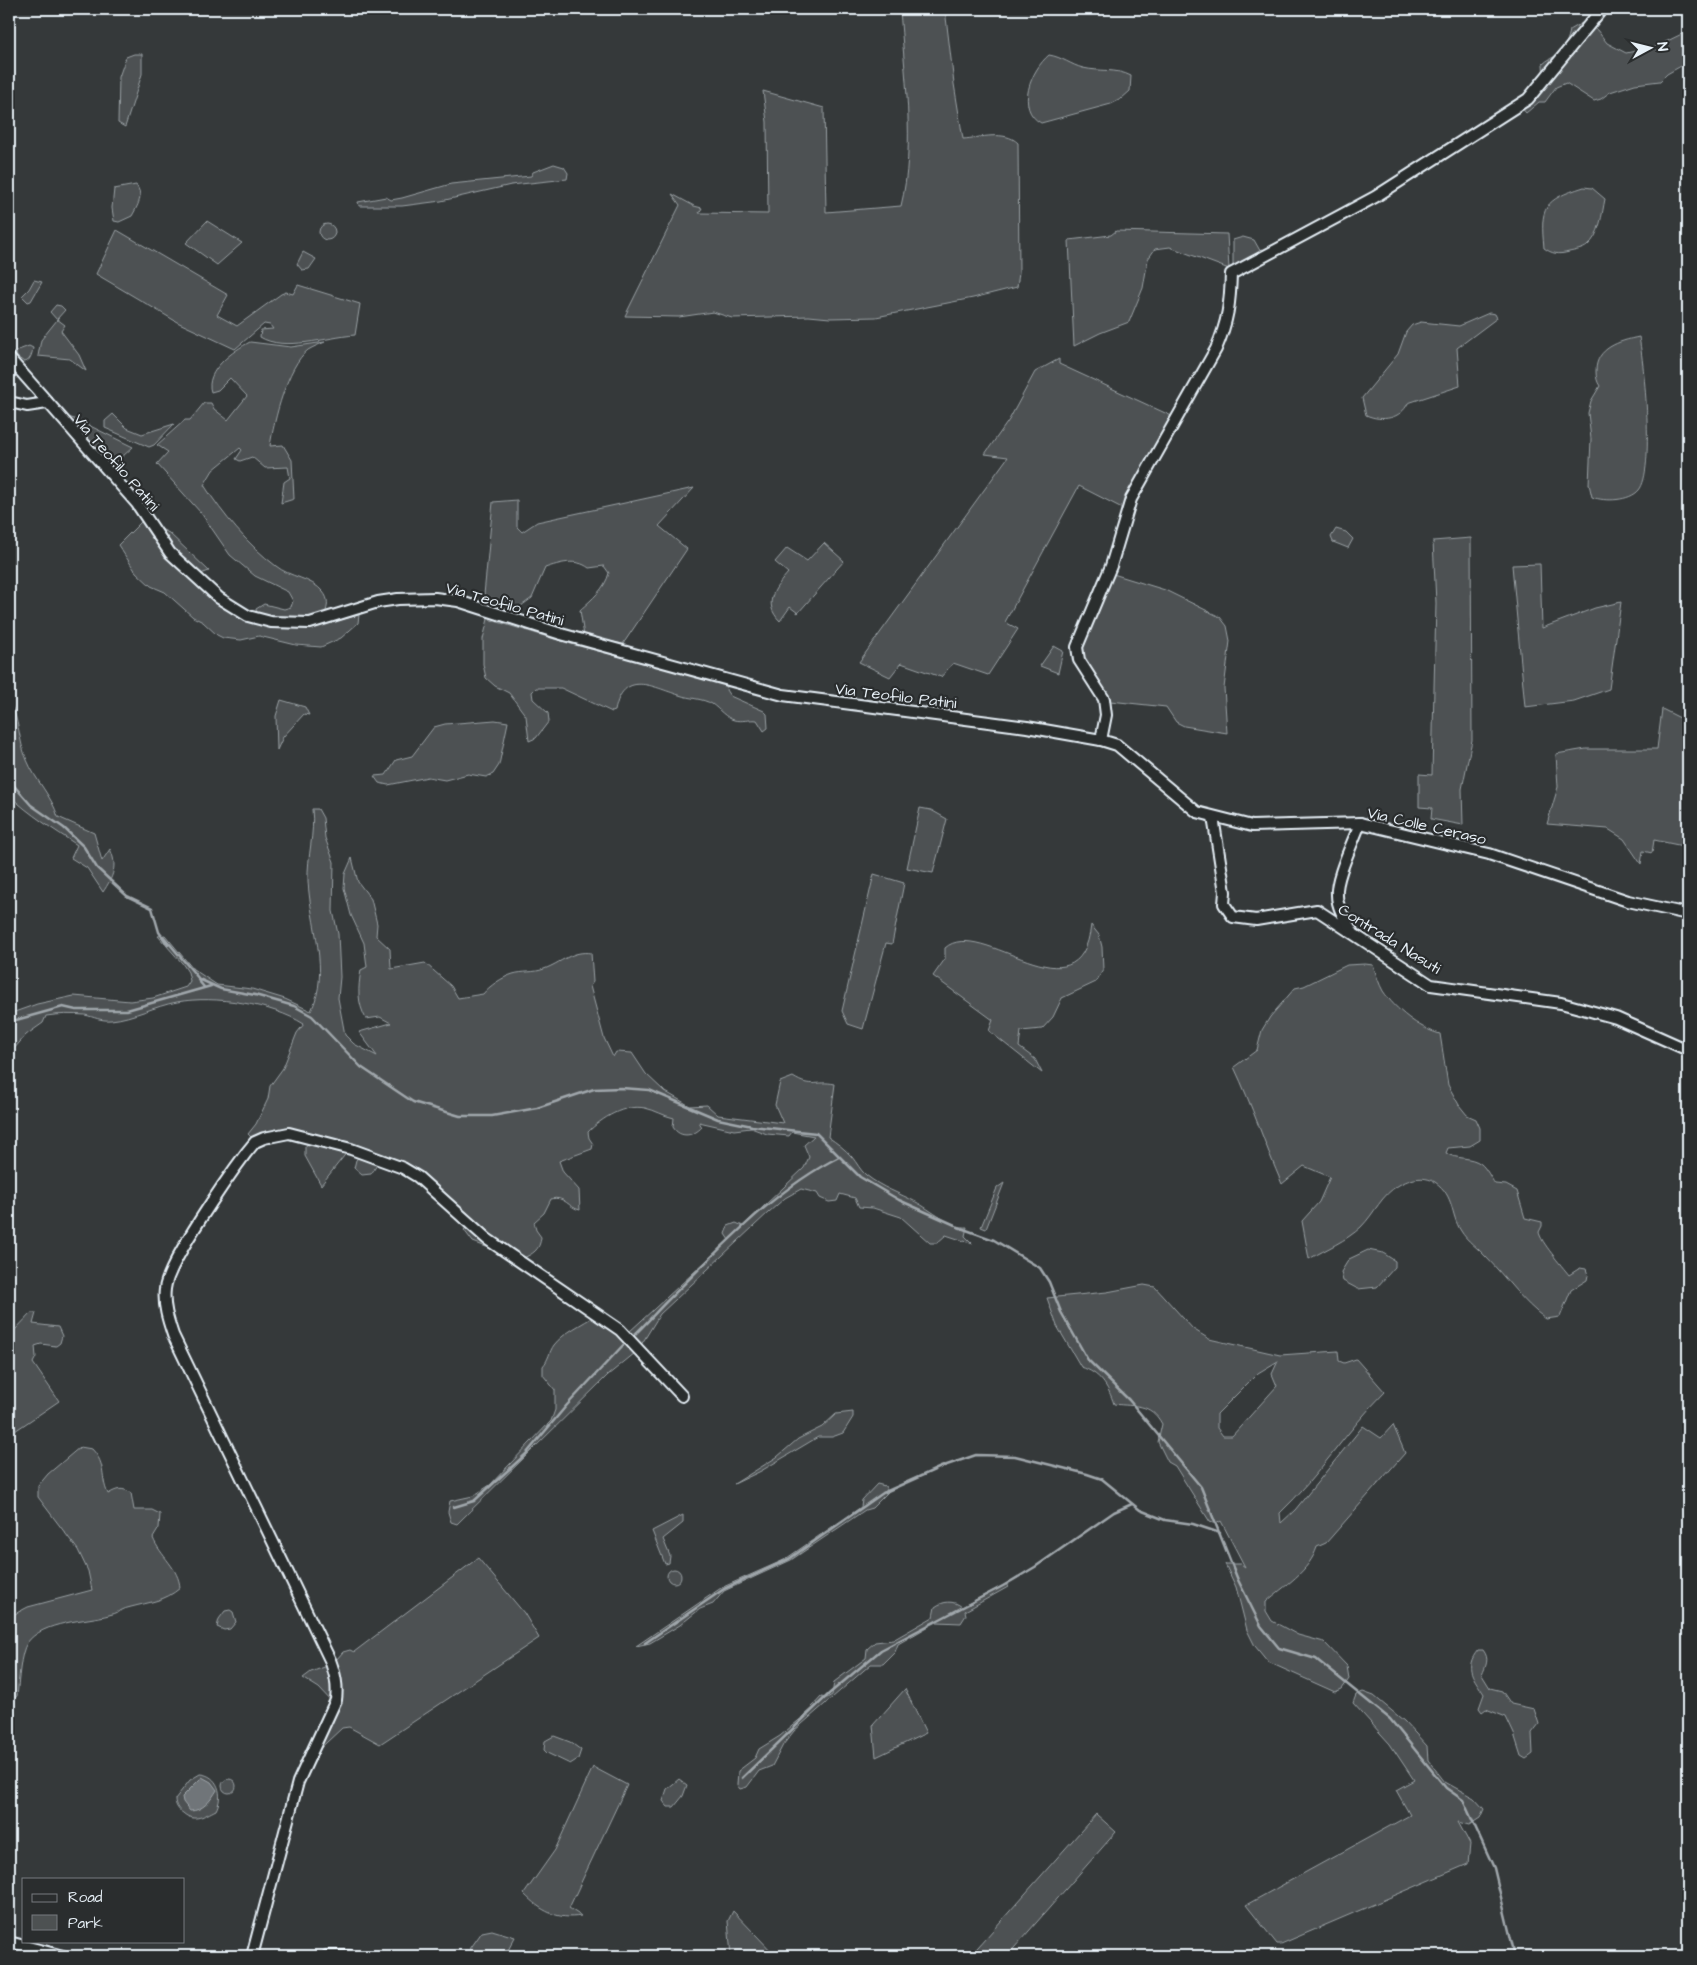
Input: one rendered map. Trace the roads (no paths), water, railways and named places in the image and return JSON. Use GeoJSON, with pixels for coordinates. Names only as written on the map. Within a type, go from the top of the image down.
{"type":"FeatureCollection","features":[{"type":"Feature","properties":{"kind":"street"},"geometry":{"type":"LineString","coordinates":[[1101,740],[1106,715],[1104,699],[1079,660],[1077,647],[1111,566],[1131,499],[1216,349],[1224,331],[1230,311],[1231,274],[1376,196],[1528,99],[1602,9]]}},
{"type":"Feature","properties":{"kind":"street","name":"Via Teofilo Patini"},"geometry":{"type":"LineString","coordinates":[[9,358],[137,504],[170,553],[219,598],[248,616],[271,622],[310,624],[378,602],[398,599],[435,598],[456,601],[561,634],[783,695],[1027,727],[1101,740],[1117,745]]}},
{"type":"Feature","properties":{"kind":"street"},"geometry":{"type":"LineString","coordinates":[[9,406],[14,403],[26,406],[47,403]]}},
{"type":"Feature","properties":{"kind":"street","name":"Via Colle Ceraso"},"geometry":{"type":"LineString","coordinates":[[1117,745],[1197,812],[1213,817],[1252,826],[1360,824],[1489,854],[1628,901],[1688,914]]}},
{"type":"Feature","properties":{"kind":"street","name":"Contrada Nasuti"},"geometry":{"type":"LineString","coordinates":[[1213,817],[1225,892],[1224,904],[1232,917],[1256,920],[1317,910],[1431,985],[1566,1004],[1616,1018],[1688,1050]]}},
{"type":"Feature","properties":{"kind":"street"},"geometry":{"type":"LineString","coordinates":[[1352,932],[1342,915],[1336,895],[1340,876],[1360,824]]}},
{"type":"Feature","properties":{"kind":"street"},"geometry":{"type":"LineString","coordinates":[[252,1956],[298,1782],[336,1700],[338,1688],[330,1660],[173,1335],[168,1318],[165,1288],[175,1263],[246,1153],[255,1142],[264,1138],[289,1133],[352,1150],[403,1168],[418,1177],[487,1239],[620,1330],[682,1396]]}},
{"type":"Feature","properties":{"kind":"street"},"geometry":{"type":"LineString","coordinates":[[9,1942],[63,1956]]}},
{"type":"Feature","properties":{"kind":"street"},"geometry":{"type":"LineString","coordinates":[[327,1956],[348,1956]]}},
{"type":"Feature","properties":{"kind":"waterway"},"geometry":{"type":"LineString","coordinates":[[9,780],[31,805],[64,828],[84,847],[97,868],[127,896],[152,908],[159,932],[168,945]]}},
{"type":"Feature","properties":{"kind":"waterway"},"geometry":{"type":"LineString","coordinates":[[163,936],[199,979],[221,989],[255,995],[294,1006],[312,1016],[361,1067],[413,1102],[460,1116],[492,1116],[537,1108],[594,1089],[649,1090],[718,1119],[752,1126],[816,1133],[860,1177],[899,1200],[955,1225]]}},
{"type":"Feature","properties":{"kind":"waterway"},"geometry":{"type":"LineString","coordinates":[[198,980],[204,987]]}},
{"type":"Feature","properties":{"kind":"waterway"},"geometry":{"type":"LineString","coordinates":[[9,1022],[63,1007],[76,1010],[127,1010],[211,986]]}},
{"type":"Feature","properties":{"kind":"waterway"},"geometry":{"type":"LineString","coordinates":[[634,1335],[748,1222],[792,1186],[839,1157]]}},
{"type":"Feature","properties":{"kind":"waterway"},"geometry":{"type":"LineString","coordinates":[[958,1227],[994,1240],[1040,1268],[1049,1282],[1061,1312],[1088,1360],[1129,1400],[1201,1487],[1238,1580],[1261,1626],[1279,1648],[1316,1659],[1390,1719],[1446,1788],[1463,1800],[1494,1868],[1515,1956]]}},
{"type":"Feature","properties":{"kind":"waterway"},"geometry":{"type":"LineString","coordinates":[[454,1507],[474,1501],[526,1454],[567,1405],[627,1341]]}},
{"type":"Feature","properties":{"kind":"waterway"},"geometry":{"type":"LineString","coordinates":[[645,1643],[724,1589],[789,1559],[883,1493],[941,1467],[976,1455],[1015,1456],[1087,1474],[1102,1479],[1140,1510],[1165,1520],[1193,1524],[1220,1533]]}},
{"type":"Feature","properties":{"kind":"waterway"},"geometry":{"type":"LineString","coordinates":[[742,1778],[830,1693],[881,1650],[1003,1586],[1035,1567],[1114,1512],[1132,1504]]}}]}
